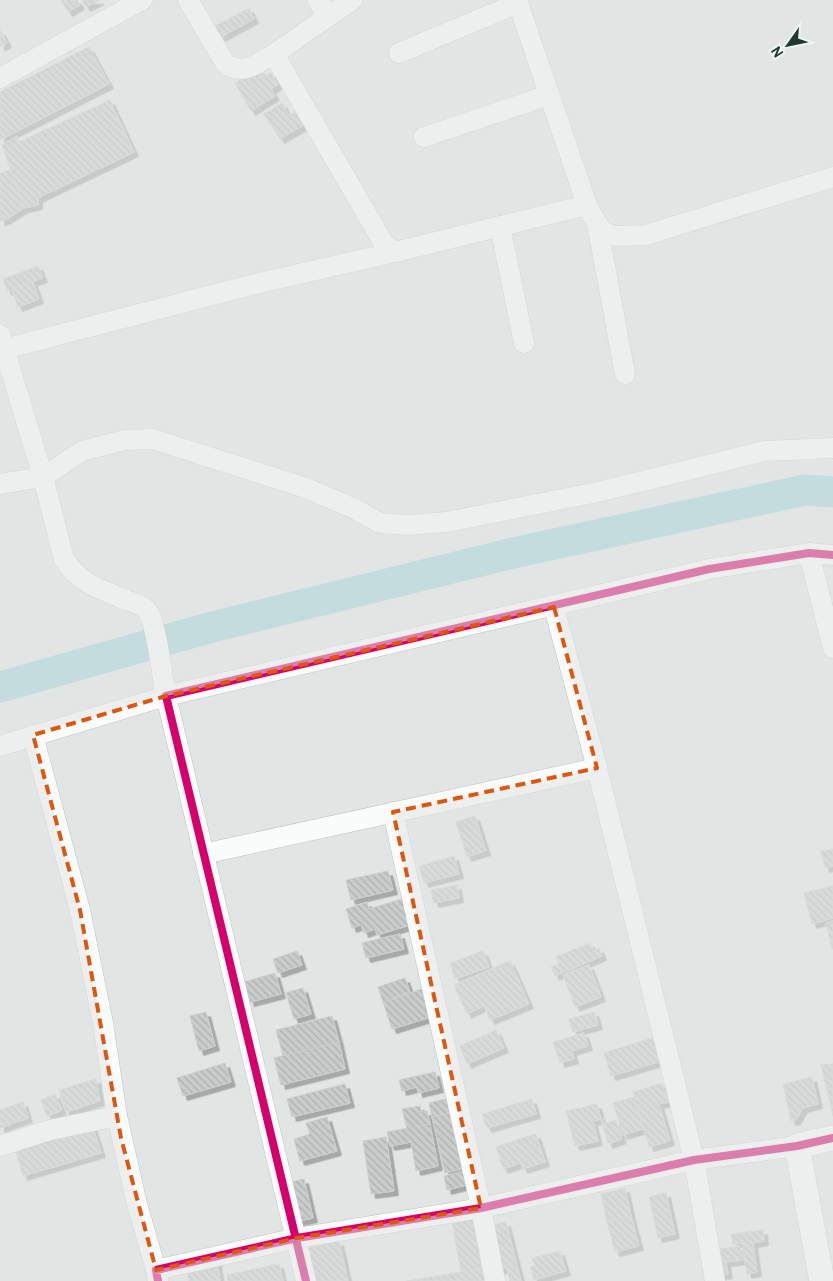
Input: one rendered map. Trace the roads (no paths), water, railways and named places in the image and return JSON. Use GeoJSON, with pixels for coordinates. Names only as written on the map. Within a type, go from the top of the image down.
{"type":"FeatureCollection","features":[{"type":"Feature","properties":{"kind":"street"},"geometry":{"type":"LineString","coordinates":[[0,78],[142,0]]}},
{"type":"Feature","properties":{"kind":"street"},"geometry":{"type":"LineString","coordinates":[[188,0],[225,63],[237,70],[248,68],[274,54],[323,8],[352,0]]}},
{"type":"Feature","properties":{"kind":"street"},"geometry":{"type":"LineString","coordinates":[[399,53],[518,1],[587,205],[598,229],[625,374]]}},
{"type":"Feature","properties":{"kind":"street"},"geometry":{"type":"LineString","coordinates":[[274,54],[384,244],[395,252]]}},
{"type":"Feature","properties":{"kind":"street"},"geometry":{"type":"LineString","coordinates":[[424,138],[549,95]]}},
{"type":"Feature","properties":{"kind":"street"},"geometry":{"type":"LineString","coordinates":[[598,229],[614,236],[646,235],[833,177]]}},
{"type":"Feature","properties":{"kind":"street"},"geometry":{"type":"LineString","coordinates":[[306,1281],[166,696],[153,625],[146,609],[87,584],[71,570],[64,559],[43,477],[2,342],[395,252],[587,205]]}},
{"type":"Feature","properties":{"kind":"street"},"geometry":{"type":"LineString","coordinates":[[500,226],[524,343]]}},
{"type":"Feature","properties":{"kind":"street"},"geometry":{"type":"LineString","coordinates":[[0,484],[43,477],[82,451],[126,440],[153,439],[306,488],[355,509],[380,523],[408,525],[447,522],[598,492],[765,451],[833,448]]}},
{"type":"Feature","properties":{"kind":"street"},"geometry":{"type":"LineString","coordinates":[[808,553],[833,648]]}},
{"type":"Feature","properties":{"kind":"street"},"geometry":{"type":"LineString","coordinates":[[0,746],[32,734],[166,696],[554,607],[709,569],[808,553],[833,555]]}},
{"type":"Feature","properties":{"kind":"street"},"geometry":{"type":"LineString","coordinates":[[554,607],[597,768],[694,1160],[715,1281]]}},
{"type":"Feature","properties":{"kind":"street"},"geometry":{"type":"LineString","coordinates":[[32,734],[80,910],[103,1023],[116,1116],[137,1204],[157,1275],[297,1238],[481,1208],[694,1160],[797,1146],[833,1138]]}},
{"type":"Feature","properties":{"kind":"street"},"geometry":{"type":"LineString","coordinates":[[203,854],[597,768]]}},
{"type":"Feature","properties":{"kind":"street"},"geometry":{"type":"LineString","coordinates":[[393,812],[481,1208],[495,1281]]}},
{"type":"Feature","properties":{"kind":"street"},"geometry":{"type":"LineString","coordinates":[[0,1146],[50,1130],[116,1116]]}},
{"type":"Feature","properties":{"kind":"street"},"geometry":{"type":"LineString","coordinates":[[797,1146],[822,1281]]}},
{"type":"Feature","properties":{"kind":"waterway"},"geometry":{"type":"LineString","coordinates":[[0,687],[212,627],[513,553],[805,490],[833,492]]}}]}
